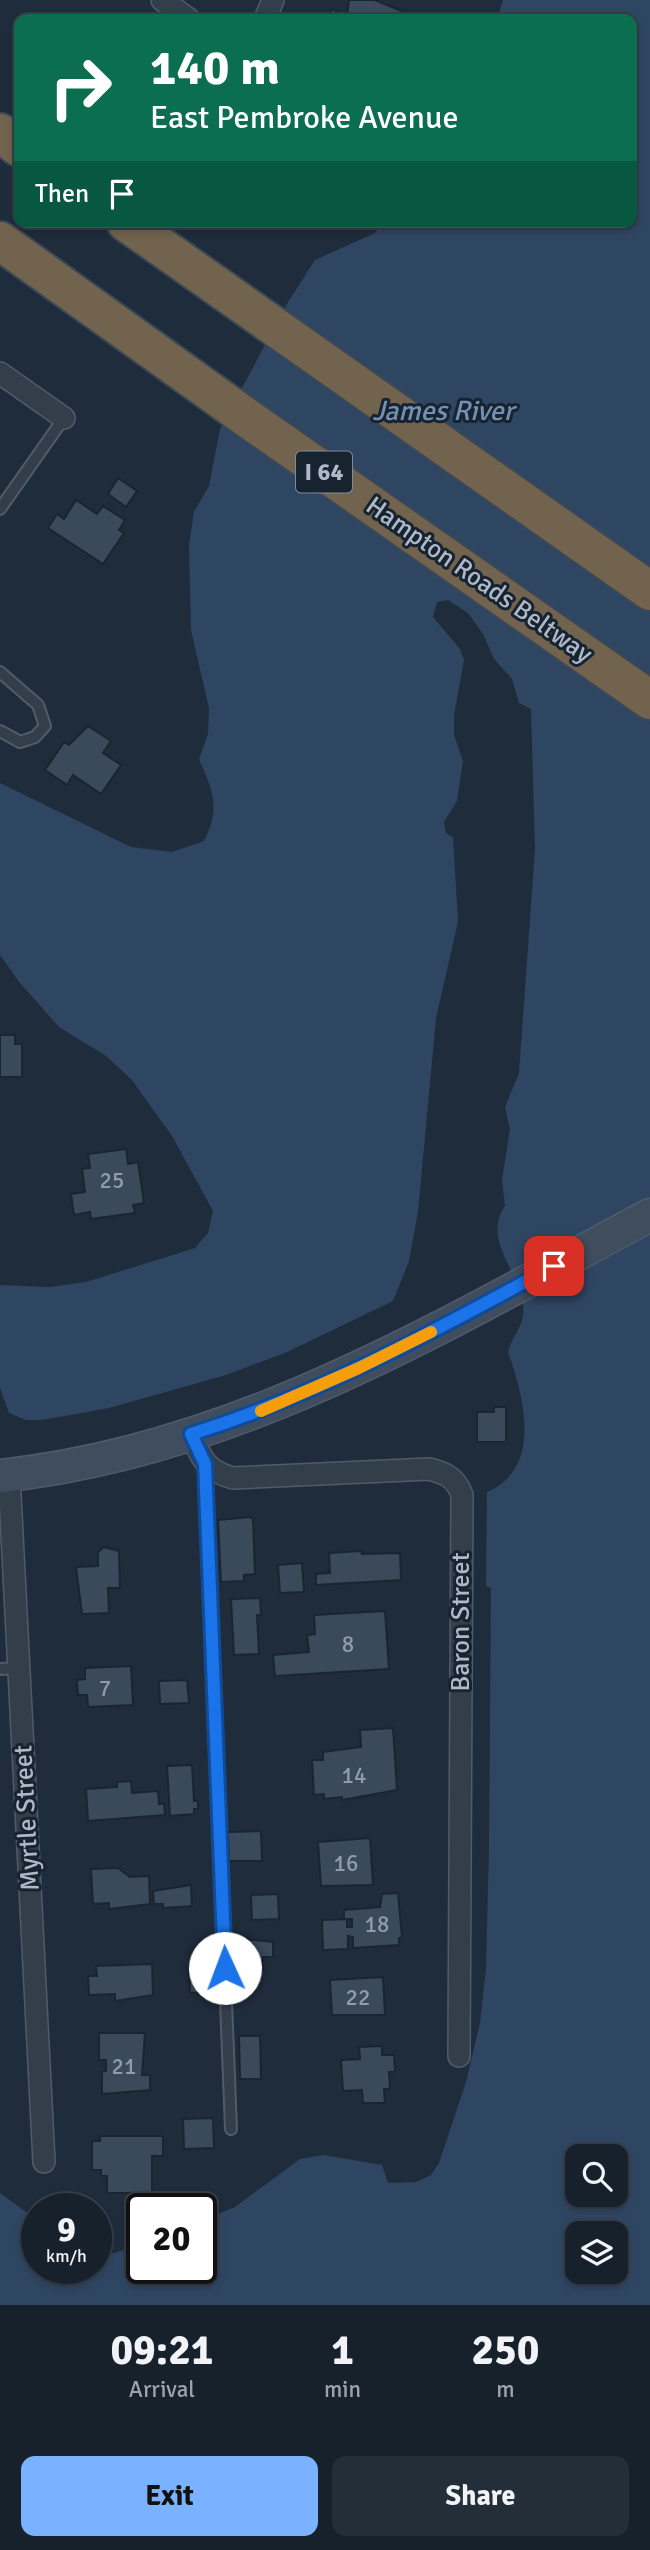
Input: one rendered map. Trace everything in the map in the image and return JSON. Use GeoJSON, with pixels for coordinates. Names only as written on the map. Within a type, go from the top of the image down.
{"type":"FeatureCollection","features":[{"type":"Feature","properties":{"kind":"highway"},"geometry":{"type":"LineString","coordinates":[[135,228],[650,591]]}},
{"type":"Feature","properties":{"kind":"highway","name":"Hampton Roads Beltway"},"geometry":{"type":"LineString","coordinates":[[0,241],[650,700]]}},
{"type":"Feature","properties":{"kind":"main road"},"geometry":{"type":"LineString","coordinates":[[4,1476],[106,1457],[191,1434],[310,1391],[483,1304],[650,1214]]}},
{"type":"Feature","properties":{"kind":"street"},"geometry":{"type":"LineString","coordinates":[[168,2],[183,14]]}},
{"type":"Feature","properties":{"kind":"street"},"geometry":{"type":"LineString","coordinates":[[0,373],[64,418]]}},
{"type":"Feature","properties":{"kind":"street"},"geometry":{"type":"LineString","coordinates":[[191,1434],[205,1464]]}},
{"type":"Feature","properties":{"kind":"street","name":"Baron Street"},"geometry":{"type":"LineString","coordinates":[[205,1464],[217,1474],[246,1478],[429,1468],[453,1478],[459,1486],[462,1508],[459,2056]]}},
{"type":"Feature","properties":{"kind":"street","name":"Myrtle Street"},"geometry":{"type":"LineString","coordinates":[[4,1476],[10,1668],[44,2162]]}},
{"type":"Feature","properties":{"kind":"lane"},"geometry":{"type":"LineString","coordinates":[[0,509],[64,418]]}},
{"type":"Feature","properties":{"kind":"lane"},"geometry":{"type":"LineString","coordinates":[[0,672],[37,705],[45,726],[35,737],[20,742],[0,731]]}},
{"type":"Feature","properties":{"kind":"lane"},"geometry":{"type":"LineString","coordinates":[[205,1464],[231,2129]]}},
{"type":"Feature","properties":{"kind":"water","name":"James River"},"geometry":{"type":"Polygon","coordinates":[[[503,0],[650,0],[650,2305],[0,2305],[0,2193],[21,2208],[21,2284],[112,2284],[112,2253],[126,2250],[126,2284],[217,2284],[217,2214],[235,2207],[300,2159],[324,2155],[382,2165],[388,2183],[416,2182],[431,2175],[439,2163],[466,2082],[480,2023],[486,1968],[489,1848],[491,1588],[486,1586],[487,1492],[505,1481],[516,1466],[522,1449],[524,1430],[519,1389],[508,1352],[522,1321],[523,1302],[498,1234],[499,1220],[505,1206],[502,1180],[510,1129],[505,1107],[519,1073],[535,849],[531,709],[519,703],[512,679],[494,659],[483,634],[468,613],[448,600],[437,602],[433,617],[460,649],[464,660],[454,715],[454,735],[463,761],[457,801],[444,822],[446,833],[453,837],[458,922],[436,1018],[418,1212],[409,1261],[393,1301],[285,1353],[226,1375],[109,1408],[42,1420],[26,1420],[9,1413],[0,1388],[0,1285],[50,1287],[86,1282],[195,1248],[208,1233],[213,1211],[172,1136],[132,1080],[106,1056],[59,1027],[20,983],[0,955],[0,783],[131,847],[172,852],[204,841],[214,809],[211,790],[199,759],[208,734],[209,708],[191,630],[189,545],[194,512],[209,486],[220,429],[288,302],[315,260],[375,233],[378,228],[637,228],[637,14],[499,14],[503,0]]]}},
{"type":"Feature","properties":{"kind":"building"},"geometry":{"type":"Polygon","coordinates":[[[349,0],[375,0],[404,12],[403,14],[347,14],[349,0]]]}},
{"type":"Feature","properties":{"kind":"building"},"geometry":{"type":"Polygon","coordinates":[[[332,9],[343,14],[330,14],[332,9]]]}},
{"type":"Feature","properties":{"kind":"building"},"geometry":{"type":"Polygon","coordinates":[[[118,478],[137,491],[126,507],[108,494],[118,478]]]}},
{"type":"Feature","properties":{"kind":"building"},"geometry":{"type":"Polygon","coordinates":[[[76,500],[97,514],[103,506],[125,520],[119,530],[124,533],[103,564],[48,528],[57,514],[64,519],[76,500]]]}},
{"type":"Feature","properties":{"kind":"building"},"geometry":{"type":"Polygon","coordinates":[[[88,726],[111,741],[103,753],[121,765],[101,794],[73,775],[67,785],[45,770],[64,742],[69,745],[88,726]]]}},
{"type":"Feature","properties":{"kind":"building"},"geometry":{"type":"Polygon","coordinates":[[[0,1035],[15,1035],[15,1044],[22,1044],[22,1077],[0,1077],[0,1035]]]}},
{"type":"Feature","properties":{"kind":"building"},"geometry":{"type":"Polygon","coordinates":[[[126,1149],[128,1164],[138,1162],[144,1203],[133,1205],[135,1213],[91,1219],[90,1212],[74,1215],[71,1194],[85,1192],[82,1169],[90,1168],[88,1154],[126,1149]]]}},
{"type":"Feature","properties":{"kind":"building"},"geometry":{"type":"Polygon","coordinates":[[[494,1407],[506,1407],[506,1442],[477,1442],[477,1412],[494,1412],[494,1407]]]}},
{"type":"Feature","properties":{"kind":"building"},"geometry":{"type":"Polygon","coordinates":[[[253,1519],[255,1574],[244,1575],[244,1581],[221,1582],[218,1520],[253,1519]]]}},
{"type":"Feature","properties":{"kind":"building"},"geometry":{"type":"Polygon","coordinates":[[[104,1547],[119,1551],[120,1588],[108,1588],[109,1613],[82,1614],[76,1567],[98,1566],[98,1552],[104,1547]]]}},
{"type":"Feature","properties":{"kind":"building"},"geometry":{"type":"Polygon","coordinates":[[[361,1551],[362,1554],[400,1553],[401,1580],[316,1585],[316,1574],[330,1573],[329,1553],[361,1551]]]}},
{"type":"Feature","properties":{"kind":"building"},"geometry":{"type":"Polygon","coordinates":[[[302,1563],[304,1592],[280,1593],[278,1565],[302,1563]]]}},
{"type":"Feature","properties":{"kind":"building"},"geometry":{"type":"Polygon","coordinates":[[[260,1598],[261,1615],[257,1615],[259,1654],[234,1655],[231,1599],[260,1598]]]}},
{"type":"Feature","properties":{"kind":"building"},"geometry":{"type":"Polygon","coordinates":[[[385,1611],[389,1669],[275,1676],[273,1655],[309,1652],[307,1635],[315,1634],[314,1615],[385,1611]]]}},
{"type":"Feature","properties":{"kind":"building"},"geometry":{"type":"Polygon","coordinates":[[[131,1666],[133,1705],[88,1707],[87,1695],[78,1695],[77,1680],[85,1679],[85,1668],[131,1666]]]}},
{"type":"Feature","properties":{"kind":"building"},"geometry":{"type":"Polygon","coordinates":[[[187,1680],[189,1703],[160,1704],[159,1681],[187,1680]]]}},
{"type":"Feature","properties":{"kind":"building"},"geometry":{"type":"Polygon","coordinates":[[[393,1728],[397,1790],[342,1800],[342,1797],[324,1799],[324,1794],[314,1795],[312,1760],[323,1760],[323,1752],[361,1747],[360,1730],[393,1728]]]}},
{"type":"Feature","properties":{"kind":"building"},"geometry":{"type":"Polygon","coordinates":[[[192,1765],[194,1801],[198,1801],[198,1809],[194,1809],[194,1814],[170,1816],[167,1766],[192,1765]]]}},
{"type":"Feature","properties":{"kind":"building"},"geometry":{"type":"Polygon","coordinates":[[[131,1781],[132,1793],[158,1791],[159,1804],[164,1804],[165,1815],[88,1821],[86,1789],[117,1787],[117,1782],[131,1781]]]}},
{"type":"Feature","properties":{"kind":"building"},"geometry":{"type":"Polygon","coordinates":[[[261,1831],[262,1861],[229,1861],[228,1832],[261,1831]]]}},
{"type":"Feature","properties":{"kind":"building"},"geometry":{"type":"Polygon","coordinates":[[[370,1838],[373,1885],[321,1886],[318,1842],[370,1838]]]}},
{"type":"Feature","properties":{"kind":"building"},"geometry":{"type":"Polygon","coordinates":[[[118,1868],[130,1877],[149,1876],[150,1904],[109,1909],[109,1903],[93,1904],[91,1869],[118,1868]]]}},
{"type":"Feature","properties":{"kind":"building"},"geometry":{"type":"Polygon","coordinates":[[[191,1885],[192,1906],[163,1908],[163,1904],[154,1904],[153,1891],[191,1885]]]}},
{"type":"Feature","properties":{"kind":"building"},"geometry":{"type":"Polygon","coordinates":[[[398,1893],[402,1938],[399,1938],[399,1945],[353,1948],[353,1937],[348,1936],[348,1949],[323,1950],[322,1920],[347,1919],[344,1919],[344,1910],[380,1907],[382,1894],[398,1893]],[[347,1919],[347,1927],[352,1927],[352,1919],[347,1919]]]}},
{"type":"Feature","properties":{"kind":"building"},"geometry":{"type":"Polygon","coordinates":[[[278,1894],[279,1919],[252,1920],[251,1895],[278,1894]]]}},
{"type":"Feature","properties":{"kind":"building"},"geometry":{"type":"Polygon","coordinates":[[[236,1938],[273,1942],[273,1957],[263,1957],[263,1961],[235,1961],[236,1938]]]}},
{"type":"Feature","properties":{"kind":"building"},"geometry":{"type":"Polygon","coordinates":[[[152,1964],[153,1995],[115,2001],[115,1994],[89,1995],[88,1976],[97,1976],[96,1966],[152,1964]]]}},
{"type":"Feature","properties":{"kind":"building"},"geometry":{"type":"Polygon","coordinates":[[[212,1970],[213,1992],[190,1993],[189,1971],[212,1970]]]}},
{"type":"Feature","properties":{"kind":"building"},"geometry":{"type":"Polygon","coordinates":[[[383,1977],[385,2015],[332,2015],[330,1980],[383,1977]]]}},
{"type":"Feature","properties":{"kind":"building"},"geometry":{"type":"Polygon","coordinates":[[[99,2033],[145,2033],[142,2075],[150,2075],[150,2090],[102,2094],[102,2072],[106,2071],[106,2060],[99,2060],[99,2033]]]}},
{"type":"Feature","properties":{"kind":"building"},"geometry":{"type":"Polygon","coordinates":[[[239,2036],[260,2036],[261,2079],[240,2079],[239,2036]]]}},
{"type":"Feature","properties":{"kind":"building"},"geometry":{"type":"Polygon","coordinates":[[[382,2046],[382,2055],[394,2055],[395,2072],[389,2072],[390,2089],[384,2089],[385,2103],[363,2103],[362,2090],[343,2091],[341,2060],[360,2059],[359,2047],[382,2046]]]}},
{"type":"Feature","properties":{"kind":"building"},"geometry":{"type":"Polygon","coordinates":[[[213,2118],[214,2148],[184,2149],[183,2119],[213,2118]]]}},
{"type":"Feature","properties":{"kind":"building"},"geometry":{"type":"Polygon","coordinates":[[[100,2136],[163,2136],[163,2156],[152,2156],[152,2193],[107,2193],[107,2176],[101,2176],[101,2170],[92,2170],[92,2141],[100,2141],[100,2136]]]}},
{"type":"Feature","properties":{"kind":"slow traffic"},"geometry":{"type":"LineString","coordinates":[[261,1411],[310,1391],[431,1332]]}},
{"type":"Feature","properties":{"kind":"route"},"geometry":{"type":"LineString","coordinates":[[225,1968],[205,1464],[191,1434],[242,1418],[310,1391],[407,1345],[554,1266]]}}]}
